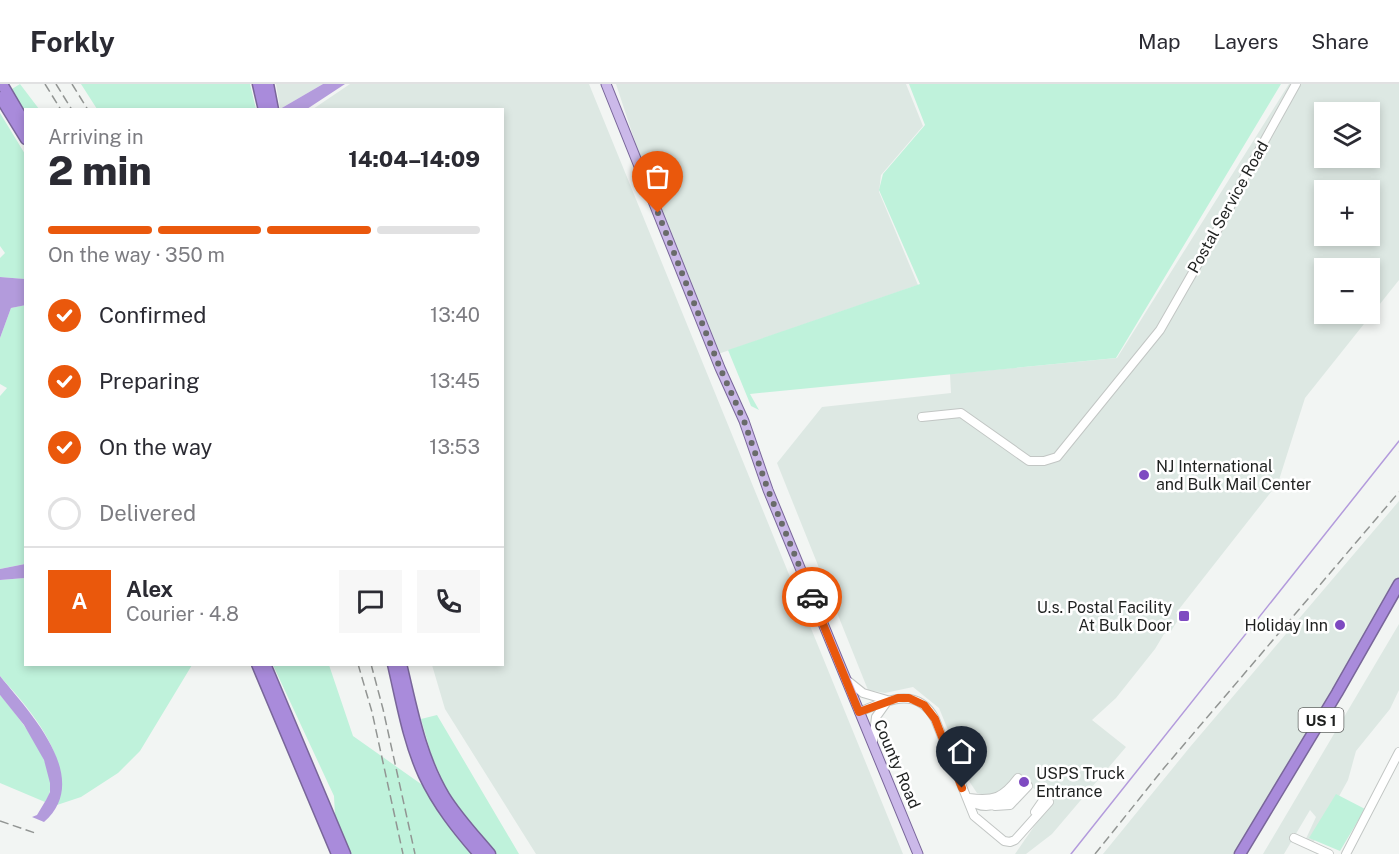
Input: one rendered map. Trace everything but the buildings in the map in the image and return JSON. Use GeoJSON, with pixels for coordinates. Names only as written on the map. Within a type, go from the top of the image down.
{"type":"FeatureCollection","features":[{"type":"Feature","properties":{"kind":"highway"},"geometry":{"type":"LineString","coordinates":[[2,84],[24,121]]}},
{"type":"Feature","properties":{"kind":"highway"},"geometry":{"type":"LineString","coordinates":[[258,84],[264,108]]}},
{"type":"Feature","properties":{"kind":"highway"},"geometry":{"type":"LineString","coordinates":[[268,84],[273,108]]}},
{"type":"Feature","properties":{"kind":"highway"},"geometry":{"type":"LineString","coordinates":[[0,97],[24,136]]}},
{"type":"Feature","properties":{"kind":"highway"},"geometry":{"type":"LineString","coordinates":[[0,103],[24,141]]}},
{"type":"Feature","properties":{"kind":"highway","name":"US 1"},"geometry":{"type":"LineString","coordinates":[[1240,854],[1337,693],[1399,584]]}},
{"type":"Feature","properties":{"kind":"highway","name":"US 1"},"geometry":{"type":"LineString","coordinates":[[1248,854],[1399,593]]}},
{"type":"Feature","properties":{"kind":"highway"},"geometry":{"type":"LineString","coordinates":[[258,666],[336,854]]}},
{"type":"Feature","properties":{"kind":"highway"},"geometry":{"type":"LineString","coordinates":[[266,666],[345,854]]}},
{"type":"Feature","properties":{"kind":"highway"},"geometry":{"type":"LineString","coordinates":[[393,666],[411,741],[450,819],[480,854]]}},
{"type":"Feature","properties":{"kind":"highway"},"geometry":{"type":"LineString","coordinates":[[401,666],[427,772],[490,854]]}},
{"type":"Feature","properties":{"kind":"main road","name":"County Road"},"geometry":{"type":"LineString","coordinates":[[606,84],[720,368],[744,421],[768,490],[918,854]]}},
{"type":"Feature","properties":{"kind":"street","name":"Postal Service Road"},"geometry":{"type":"LineString","coordinates":[[922,417],[961,413],[1029,461],[1044,461],[1057,457],[1160,330],[1227,213],[1296,84]]}},
{"type":"Feature","properties":{"kind":"street"},"geometry":{"type":"LineString","coordinates":[[846,678],[863,693],[889,700]]}},
{"type":"Feature","properties":{"kind":"street"},"geometry":{"type":"LineString","coordinates":[[859,712],[889,700],[909,698],[920,702],[931,711],[974,816],[1007,842],[1015,840],[1046,801]]}},
{"type":"Feature","properties":{"kind":"street"},"geometry":{"type":"LineString","coordinates":[[873,746],[876,717],[889,700]]}},
{"type":"Feature","properties":{"kind":"street"},"geometry":{"type":"LineString","coordinates":[[1346,854],[1399,752]]}},
{"type":"Feature","properties":{"kind":"street"},"geometry":{"type":"LineString","coordinates":[[1023,782],[1008,798],[993,806],[977,805],[967,798],[986,800],[997,798],[1023,782]]}},
{"type":"Feature","properties":{"kind":"street"},"geometry":{"type":"LineString","coordinates":[[1294,838],[1329,854]]}},
{"type":"Feature","properties":{"kind":"shaded area"},"geometry":{"type":"Polygon","coordinates":[[[276,84],[323,84],[282,108],[280,108],[276,84]]]}},
{"type":"Feature","properties":{"kind":"shaded area"},"geometry":{"type":"Polygon","coordinates":[[[323,84],[345,84],[309,108],[282,108],[323,84]]]}},
{"type":"Feature","properties":{"kind":"shaded area"},"geometry":{"type":"Polygon","coordinates":[[[350,84],[589,84],[903,854],[536,854],[445,709],[432,666],[504,666],[504,108],[314,108],[350,84]]]}},
{"type":"Feature","properties":{"kind":"shaded area"},"geometry":{"type":"Polygon","coordinates":[[[616,84],[906,84],[923,126],[881,175],[879,192],[918,285],[718,354],[644,169],[616,84]]]}},
{"type":"Feature","properties":{"kind":"shaded area","name":"NJ International and Bulk Mail Center"},"geometry":{"type":"Polygon","coordinates":[[[1289,84],[1399,84],[1399,280],[1380,304],[1380,258],[1314,258],[1314,324],[1364,324],[1305,398],[1278,483],[1176,613],[1180,617],[1171,631],[1164,634],[1116,698],[1092,720],[1126,747],[1052,834],[1026,854],[1015,854],[1051,802],[1018,776],[1005,788],[992,794],[977,793],[969,781],[939,708],[913,687],[885,693],[868,690],[777,463],[822,407],[951,393],[950,374],[1117,358],[1289,84]]]}},
{"type":"Feature","properties":{"kind":"shaded area"},"geometry":{"type":"Polygon","coordinates":[[[0,277],[24,279],[24,305],[11,308],[0,338],[0,277]]]}},
{"type":"Feature","properties":{"kind":"shaded area"},"geometry":{"type":"Polygon","coordinates":[[[1399,501],[1399,578],[1236,854],[1103,854],[1190,747],[1399,501]]]}},
{"type":"Feature","properties":{"kind":"shaded area"},"geometry":{"type":"Polygon","coordinates":[[[24,564],[24,578],[0,580],[0,569],[24,564]]]}},
{"type":"Feature","properties":{"kind":"shaded area"},"geometry":{"type":"Polygon","coordinates":[[[1399,624],[1399,690],[1390,709],[1356,751],[1348,780],[1312,845],[1304,843],[1316,817],[1310,810],[1284,854],[1263,854],[1399,624]]]}},
{"type":"Feature","properties":{"kind":"shaded area"},"geometry":{"type":"Polygon","coordinates":[[[0,676],[39,726],[59,766],[62,786],[58,805],[44,822],[32,817],[37,815],[50,792],[44,760],[24,725],[0,695],[0,676]]]}},
{"type":"Feature","properties":{"kind":"green space"},"geometry":{"type":"Polygon","coordinates":[[[20,84],[38,108],[24,108],[24,110],[12,89],[20,84]]]}},
{"type":"Feature","properties":{"kind":"green space"},"geometry":{"type":"Polygon","coordinates":[[[81,84],[250,84],[256,108],[96,108],[81,84]]]}},
{"type":"Feature","properties":{"kind":"green space"},"geometry":{"type":"Polygon","coordinates":[[[909,84],[1281,84],[1116,358],[750,394],[759,410],[751,406],[728,350],[920,284],[879,190],[883,174],[925,125],[909,84]]]}},
{"type":"Feature","properties":{"kind":"green space"},"geometry":{"type":"Polygon","coordinates":[[[0,113],[24,152],[24,279],[0,277],[0,258],[5,253],[0,246],[0,113]]]}},
{"type":"Feature","properties":{"kind":"green space"},"geometry":{"type":"Polygon","coordinates":[[[24,305],[24,564],[0,569],[0,396],[7,388],[0,384],[0,338],[11,308],[24,305]]]}},
{"type":"Feature","properties":{"kind":"green space"},"geometry":{"type":"Polygon","coordinates":[[[24,578],[24,666],[191,666],[140,751],[118,773],[81,797],[57,805],[60,787],[59,769],[54,752],[35,719],[0,676],[0,580],[24,578]]]}},
{"type":"Feature","properties":{"kind":"green space"},"geometry":{"type":"Polygon","coordinates":[[[273,666],[329,666],[353,736],[421,784],[440,774],[432,757],[421,719],[437,715],[519,854],[337,854],[334,796],[273,666]]]}},
{"type":"Feature","properties":{"kind":"green space"},"geometry":{"type":"Polygon","coordinates":[[[0,695],[41,753],[50,778],[50,790],[45,802],[0,783],[0,695]]]}},
{"type":"Feature","properties":{"kind":"green space"},"geometry":{"type":"Polygon","coordinates":[[[1336,794],[1365,809],[1340,851],[1309,838],[1336,794]]]}},
{"type":"Feature","properties":{"kind":"waterway"},"geometry":{"type":"LineString","coordinates":[[1071,854],[1399,441]]}},
{"type":"Feature","properties":{"kind":"railway"},"geometry":{"type":"LineString","coordinates":[[45,84],[60,108]]}},
{"type":"Feature","properties":{"kind":"railway"},"geometry":{"type":"LineString","coordinates":[[56,84],[71,108]]}},
{"type":"Feature","properties":{"kind":"railway"},"geometry":{"type":"LineString","coordinates":[[72,84],[87,108]]}},
{"type":"Feature","properties":{"kind":"railway"},"geometry":{"type":"LineString","coordinates":[[1095,854],[1164,768],[1399,492]]}},
{"type":"Feature","properties":{"kind":"railway"},"geometry":{"type":"LineString","coordinates":[[359,666],[372,712],[403,854]]}},
{"type":"Feature","properties":{"kind":"railway"},"geometry":{"type":"LineString","coordinates":[[372,666],[415,854]]}},
{"type":"Feature","properties":{"kind":"railway"},"geometry":{"type":"LineString","coordinates":[[0,821],[38,834]]}},
{"type":"Feature","properties":{"kind":"way so far"},"geometry":{"type":"LineString","coordinates":[[658,213],[720,368],[744,421],[768,490],[812,597]]}},
{"type":"Feature","properties":{"kind":"place","name":"NJ International and Bulk Mail Center"},"geometry":{"type":"Point","coordinates":[1144,475]}},
{"type":"Feature","properties":{"kind":"place","name":"U.s. Postal Facility At Bulk Door"},"geometry":{"type":"Point","coordinates":[1184,616]}},
{"type":"Feature","properties":{"kind":"place","name":"Holiday Inn"},"geometry":{"type":"Point","coordinates":[1340,625]}},
{"type":"Feature","properties":{"kind":"place","name":"USPS Truck Entrance"},"geometry":{"type":"Point","coordinates":[1024,782]}},
{"type":"Feature","properties":{"kind":"route"},"geometry":{"type":"LineString","coordinates":[[812,597],[859,712],[898,698],[909,698],[920,702],[931,711],[935,719],[962,788]]}}]}
